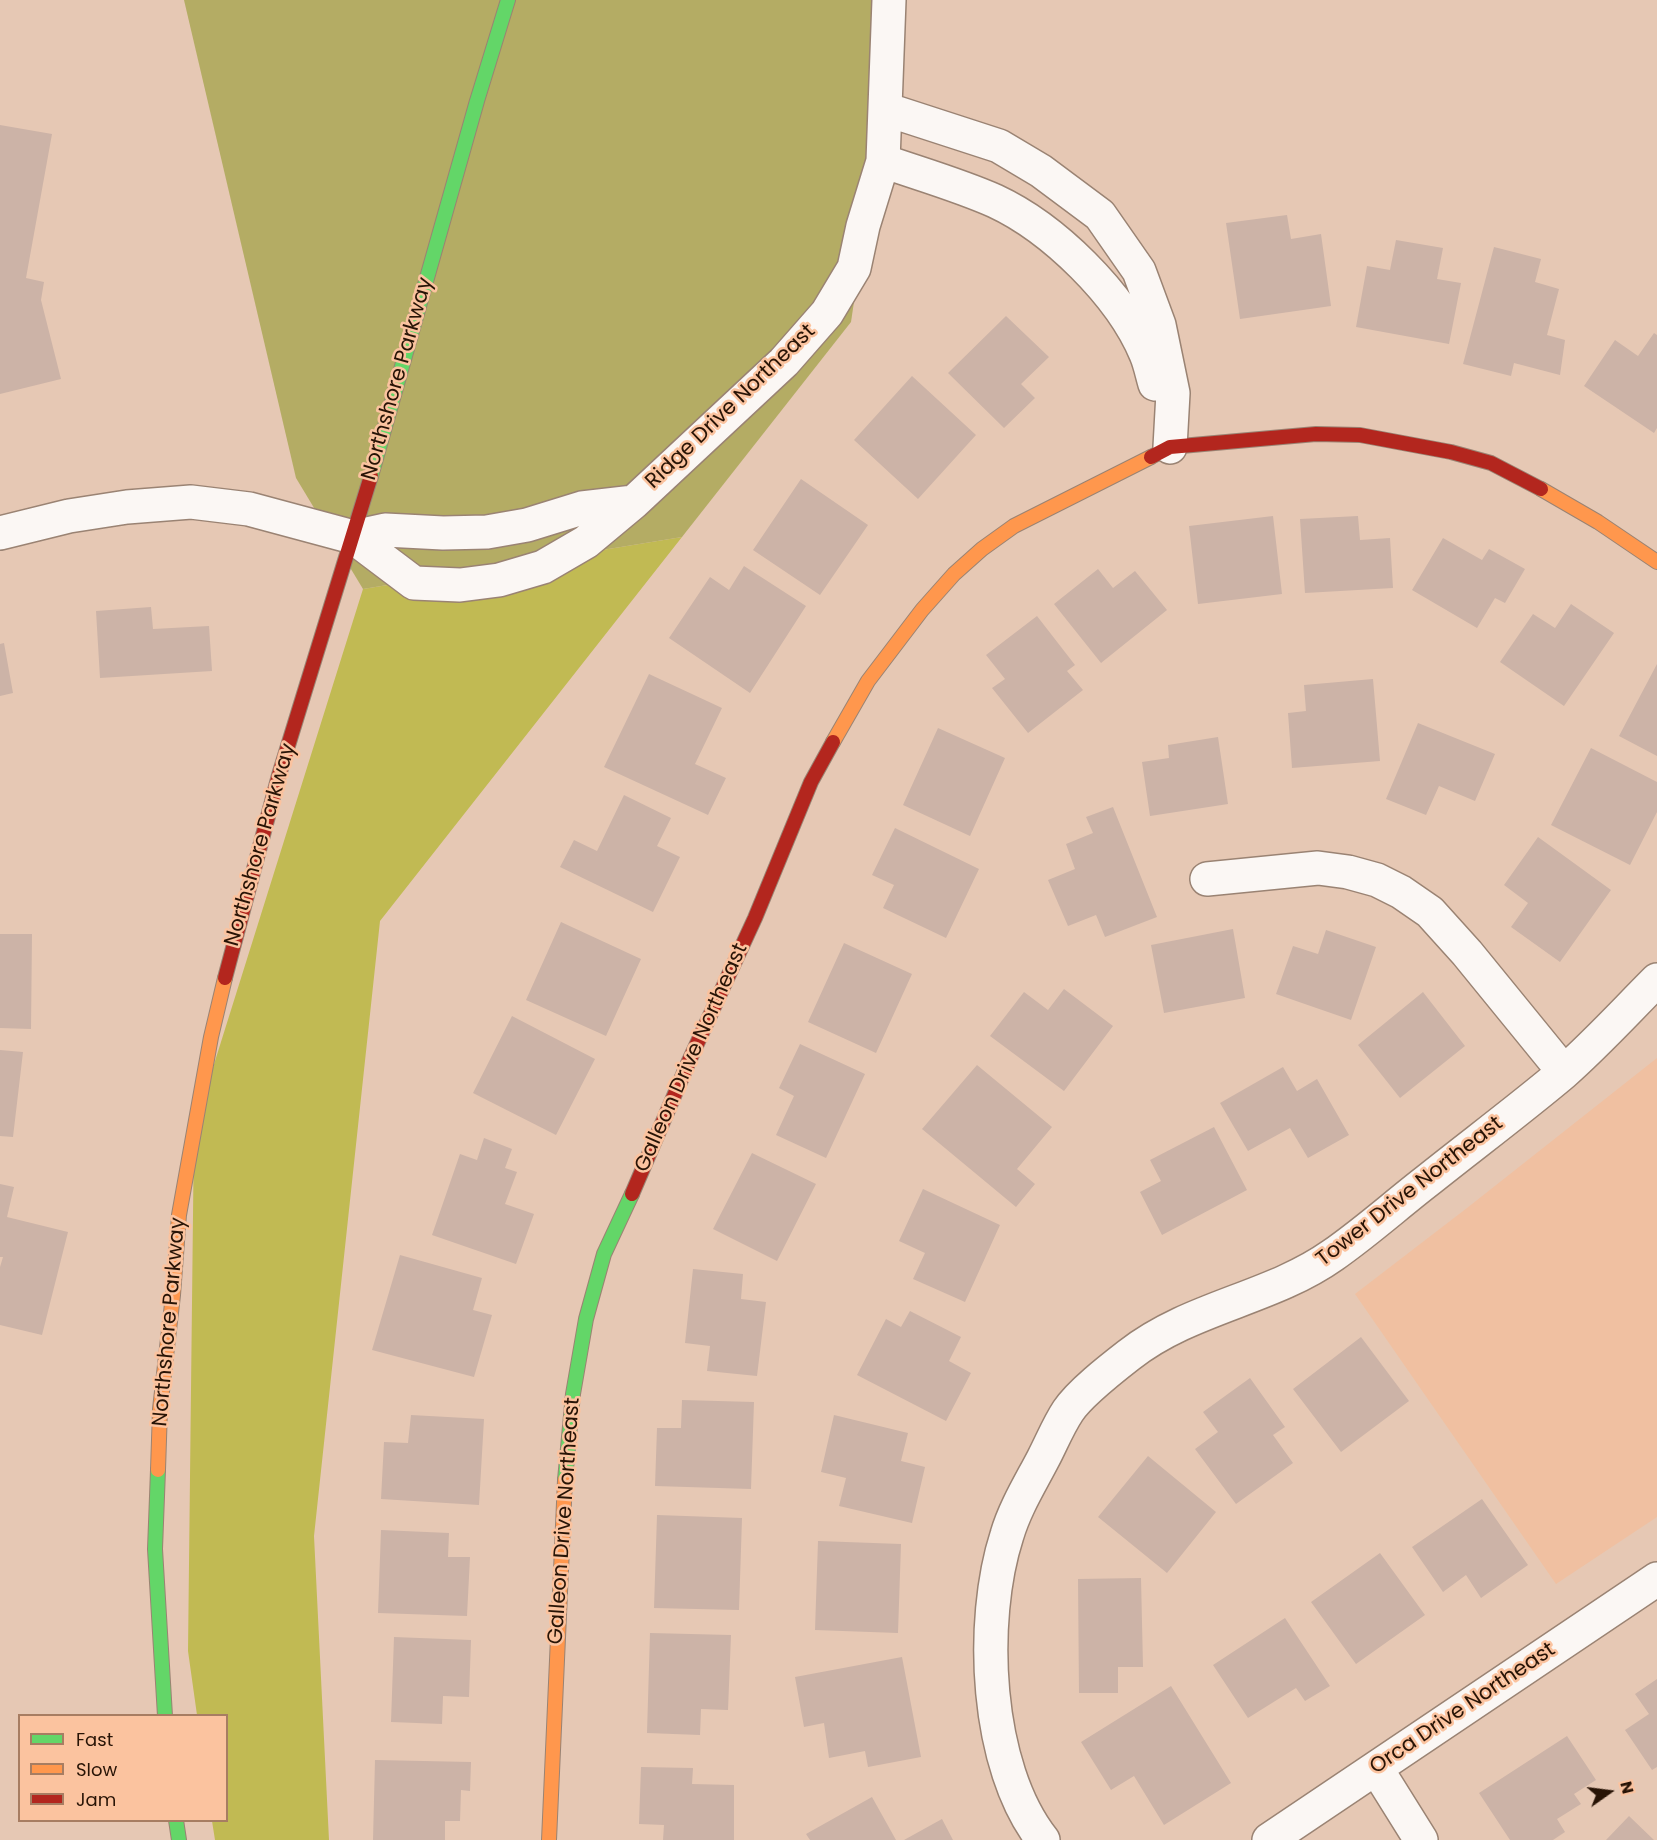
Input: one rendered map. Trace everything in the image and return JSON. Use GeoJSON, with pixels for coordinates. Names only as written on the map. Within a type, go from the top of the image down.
{"type":"FeatureCollection","features":[{"type":"Feature","properties":{"kind":"street","name":"Northshore Parkway"},"geometry":{"type":"LineString","coordinates":[[165,1714],[155,1549],[160,1409],[173,1295],[179,1215],[211,1037],[235,935],[279,775],[353,537],[473,113],[508,0]]}},
{"type":"Feature","properties":{"kind":"street","name":"Ridge Drive Northeast"},"geometry":{"type":"LineString","coordinates":[[0,534],[69,516],[126,507],[191,502],[249,509],[353,537],[414,583],[460,585],[499,580],[543,567],[586,542],[634,502],[783,362],[826,313],[854,268],[863,226],[883,161],[889,0]]}},
{"type":"Feature","properties":{"kind":"street"},"geometry":{"type":"LineString","coordinates":[[885,109],[999,146],[1041,171],[1100,215],[1139,271],[1160,325],[1173,393],[1170,447]]}},
{"type":"Feature","properties":{"kind":"street"},"geometry":{"type":"LineString","coordinates":[[883,161],[996,201],[1044,231],[1101,284],[1126,318],[1146,354],[1170,447]]}},
{"type":"Feature","properties":{"kind":"street"},"geometry":{"type":"LineString","coordinates":[[1170,447],[1316,434],[1360,435],[1451,452],[1491,463],[1530,482],[1598,522],[1657,562]]}},
{"type":"Feature","properties":{"kind":"street","name":"Galleon Drive Northeast"},"geometry":{"type":"LineString","coordinates":[[549,1840],[563,1497],[573,1394],[586,1319],[604,1254],[754,918],[811,782],[868,681],[922,610],[981,549],[1014,526],[1170,447]]}},
{"type":"Feature","properties":{"kind":"street","name":"Ridge Drive Northeast"},"geometry":{"type":"LineString","coordinates":[[353,537],[385,530],[442,533],[487,532],[527,525],[582,508],[634,502]]}},
{"type":"Feature","properties":{"kind":"street"},"geometry":{"type":"LineString","coordinates":[[1207,879],[1318,868],[1348,872],[1377,880],[1401,892],[1430,912],[1467,953],[1564,1072]]}},
{"type":"Feature","properties":{"kind":"street","name":"Tower Drive Northeast"},"geometry":{"type":"LineString","coordinates":[[1043,1840],[1031,1825],[1000,1742],[993,1704],[991,1618],[999,1565],[1007,1533],[1017,1509],[1069,1410],[1131,1353],[1166,1330],[1264,1290],[1332,1256],[1564,1072],[1657,980]]}},
{"type":"Feature","properties":{"kind":"street","name":"Orca Drive Northeast"},"geometry":{"type":"LineString","coordinates":[[1269,1840],[1657,1579]]}},
{"type":"Feature","properties":{"kind":"street"},"geometry":{"type":"LineString","coordinates":[[1376,1768],[1421,1840]]}},
{"type":"Feature","properties":{"kind":"street"},"geometry":{"type":"LineString","coordinates":[[176,1822],[178,1840]]}},
{"type":"Feature","properties":{"kind":"shaded area"},"geometry":{"type":"Polygon","coordinates":[[[184,0],[899,0],[851,322],[682,537],[363,589],[296,478],[184,0]]]}},
{"type":"Feature","properties":{"kind":"shaded area"},"geometry":{"type":"Polygon","coordinates":[[[682,537],[380,921],[314,1536],[329,1840],[215,1840],[212,1822],[228,1822],[228,1714],[197,1714],[188,1651],[194,1128],[363,589],[682,537]]]}},
{"type":"Feature","properties":{"kind":"shaded area"},"geometry":{"type":"Polygon","coordinates":[[[1657,1058],[1657,1517],[1556,1584],[1355,1294],[1657,1058]]]}},
{"type":"Feature","properties":{"kind":"building"},"geometry":{"type":"Polygon","coordinates":[[[0,125],[52,134],[26,278],[44,282],[41,300],[61,379],[0,394],[0,125]]]}},
{"type":"Feature","properties":{"kind":"building"},"geometry":{"type":"Polygon","coordinates":[[[1287,215],[1291,239],[1321,234],[1331,306],[1240,319],[1226,223],[1287,215]]]}},
{"type":"Feature","properties":{"kind":"building"},"geometry":{"type":"Polygon","coordinates":[[[1396,240],[1443,248],[1437,279],[1461,283],[1449,344],[1356,327],[1367,266],[1390,270],[1396,240]]]}},
{"type":"Feature","properties":{"kind":"building"},"geometry":{"type":"Polygon","coordinates":[[[1494,247],[1541,259],[1535,282],[1559,289],[1547,335],[1565,340],[1560,375],[1514,363],[1511,376],[1463,364],[1494,247]]]}},
{"type":"Feature","properties":{"kind":"building"},"geometry":{"type":"Polygon","coordinates":[[[1006,316],[1049,357],[1021,384],[1035,398],[1004,428],[948,373],[1006,316]]]}},
{"type":"Feature","properties":{"kind":"building"},"geometry":{"type":"Polygon","coordinates":[[[1654,333],[1657,335],[1657,428],[1654,433],[1584,386],[1615,340],[1638,356],[1654,333]]]}},
{"type":"Feature","properties":{"kind":"building"},"geometry":{"type":"Polygon","coordinates":[[[912,376],[976,435],[918,499],[854,440],[912,376]]]}},
{"type":"Feature","properties":{"kind":"building"},"geometry":{"type":"Polygon","coordinates":[[[801,479],[868,525],[820,595],[753,550],[801,479]]]}},
{"type":"Feature","properties":{"kind":"building"},"geometry":{"type":"Polygon","coordinates":[[[1273,516],[1282,594],[1198,604],[1189,526],[1273,516]]]}},
{"type":"Feature","properties":{"kind":"building"},"geometry":{"type":"Polygon","coordinates":[[[1358,516],[1360,540],[1390,538],[1393,588],[1305,593],[1300,519],[1358,516]]]}},
{"type":"Feature","properties":{"kind":"building"},"geometry":{"type":"Polygon","coordinates":[[[1443,538],[1482,560],[1489,549],[1525,569],[1505,603],[1495,598],[1477,628],[1412,590],[1443,538]]]}},
{"type":"Feature","properties":{"kind":"building"},"geometry":{"type":"Polygon","coordinates":[[[744,566],[806,606],[750,693],[669,638],[710,577],[729,590],[744,566]]]}},
{"type":"Feature","properties":{"kind":"building"},"geometry":{"type":"Polygon","coordinates":[[[1098,569],[1113,588],[1135,571],[1167,610],[1101,663],[1054,604],[1098,569]]]}},
{"type":"Feature","properties":{"kind":"building"},"geometry":{"type":"Polygon","coordinates":[[[1571,604],[1614,633],[1564,706],[1500,662],[1533,614],[1555,628],[1571,604]]]}},
{"type":"Feature","properties":{"kind":"building"},"geometry":{"type":"Polygon","coordinates":[[[151,607],[153,629],[209,626],[212,671],[100,678],[96,611],[151,607]]]}},
{"type":"Feature","properties":{"kind":"building"},"geometry":{"type":"Polygon","coordinates":[[[1037,616],[1075,665],[1067,671],[1083,690],[1028,733],[992,688],[1005,679],[986,655],[1037,616]]]}},
{"type":"Feature","properties":{"kind":"building"},"geometry":{"type":"Polygon","coordinates":[[[4,643],[13,693],[0,696],[0,644],[4,643]]]}},
{"type":"Feature","properties":{"kind":"building"},"geometry":{"type":"Polygon","coordinates":[[[1657,664],[1657,756],[1619,736],[1657,664]]]}},
{"type":"Feature","properties":{"kind":"building"},"geometry":{"type":"Polygon","coordinates":[[[649,674],[722,708],[695,764],[726,778],[708,815],[604,767],[649,674]]]}},
{"type":"Feature","properties":{"kind":"building"},"geometry":{"type":"Polygon","coordinates":[[[1373,679],[1380,761],[1292,768],[1288,713],[1306,711],[1304,685],[1373,679]]]}},
{"type":"Feature","properties":{"kind":"building"},"geometry":{"type":"Polygon","coordinates":[[[1418,723],[1495,754],[1475,801],[1439,786],[1426,815],[1386,799],[1418,723]]]}},
{"type":"Feature","properties":{"kind":"building"},"geometry":{"type":"Polygon","coordinates":[[[938,728],[1005,758],[970,836],[903,805],[938,728]]]}},
{"type":"Feature","properties":{"kind":"building"},"geometry":{"type":"Polygon","coordinates":[[[1218,737],[1228,804],[1150,816],[1142,762],[1169,758],[1168,745],[1218,737]]]}},
{"type":"Feature","properties":{"kind":"building"},"geometry":{"type":"Polygon","coordinates":[[[1591,748],[1657,782],[1657,812],[1630,865],[1551,825],[1591,748]]]}},
{"type":"Feature","properties":{"kind":"building"},"geometry":{"type":"Polygon","coordinates":[[[624,795],[671,818],[657,846],[680,857],[653,912],[560,867],[574,840],[597,851],[624,795]]]}},
{"type":"Feature","properties":{"kind":"building"},"geometry":{"type":"Polygon","coordinates":[[[1113,807],[1157,917],[1105,937],[1096,915],[1068,926],[1048,880],[1075,869],[1066,844],[1093,833],[1086,817],[1113,807]]]}},
{"type":"Feature","properties":{"kind":"building"},"geometry":{"type":"Polygon","coordinates":[[[895,828],[979,869],[946,938],[883,908],[894,885],[872,875],[895,828]]]}},
{"type":"Feature","properties":{"kind":"building"},"geometry":{"type":"Polygon","coordinates":[[[1538,837],[1611,890],[1560,962],[1511,927],[1528,903],[1504,885],[1538,837]]]}},
{"type":"Feature","properties":{"kind":"building"},"geometry":{"type":"Polygon","coordinates":[[[561,922],[641,959],[606,1036],[526,1000],[561,922]]]}},
{"type":"Feature","properties":{"kind":"building"},"geometry":{"type":"Polygon","coordinates":[[[1233,929],[1245,998],[1164,1013],[1151,945],[1233,929]]]}},
{"type":"Feature","properties":{"kind":"building"},"geometry":{"type":"Polygon","coordinates":[[[1326,930],[1376,947],[1351,1020],[1276,994],[1293,946],[1318,954],[1326,930]]]}},
{"type":"Feature","properties":{"kind":"building"},"geometry":{"type":"Polygon","coordinates":[[[0,934],[32,934],[31,1029],[0,1028],[0,934]]]}},
{"type":"Feature","properties":{"kind":"building"},"geometry":{"type":"Polygon","coordinates":[[[844,943],[912,974],[876,1053],[808,1022],[844,943]]]}},
{"type":"Feature","properties":{"kind":"building"},"geometry":{"type":"Polygon","coordinates":[[[1064,989],[1113,1026],[1064,1091],[990,1036],[1024,992],[1048,1010],[1064,989]]]}},
{"type":"Feature","properties":{"kind":"building"},"geometry":{"type":"Polygon","coordinates":[[[1423,992],[1465,1046],[1400,1098],[1358,1045],[1423,992]]]}},
{"type":"Feature","properties":{"kind":"building"},"geometry":{"type":"Polygon","coordinates":[[[512,1016],[595,1059],[556,1135],[473,1093],[512,1016]]]}},
{"type":"Feature","properties":{"kind":"building"},"geometry":{"type":"Polygon","coordinates":[[[800,1044],[865,1074],[826,1158],[776,1135],[794,1096],[779,1088],[800,1044]]]}},
{"type":"Feature","properties":{"kind":"building"},"geometry":{"type":"Polygon","coordinates":[[[0,1050],[23,1052],[13,1137],[0,1136],[0,1050]]]}},
{"type":"Feature","properties":{"kind":"building"},"geometry":{"type":"Polygon","coordinates":[[[977,1065],[1052,1127],[1017,1169],[1035,1184],[1016,1207],[922,1129],[977,1065]]]}},
{"type":"Feature","properties":{"kind":"building"},"geometry":{"type":"Polygon","coordinates":[[[1283,1067],[1297,1091],[1317,1079],[1349,1135],[1308,1158],[1290,1128],[1248,1151],[1220,1103],[1283,1067]]]}},
{"type":"Feature","properties":{"kind":"building"},"geometry":{"type":"Polygon","coordinates":[[[1214,1127],[1247,1190],[1162,1235],[1140,1192],[1161,1181],[1150,1160],[1214,1127]]]}},
{"type":"Feature","properties":{"kind":"building"},"geometry":{"type":"Polygon","coordinates":[[[484,1138],[512,1149],[505,1168],[517,1172],[505,1204],[534,1214],[516,1264],[432,1235],[460,1154],[477,1160],[484,1138]]]}},
{"type":"Feature","properties":{"kind":"building"},"geometry":{"type":"Polygon","coordinates":[[[752,1153],[816,1184],[777,1261],[713,1229],[752,1153]]]}},
{"type":"Feature","properties":{"kind":"building"},"geometry":{"type":"Polygon","coordinates":[[[0,1184],[14,1187],[7,1217],[68,1232],[42,1335],[0,1325],[0,1267],[3,1257],[0,1257],[0,1184]]]}},
{"type":"Feature","properties":{"kind":"building"},"geometry":{"type":"Polygon","coordinates":[[[923,1189],[1000,1225],[965,1302],[913,1279],[925,1253],[899,1241],[923,1189]]]}},
{"type":"Feature","properties":{"kind":"building"},"geometry":{"type":"Polygon","coordinates":[[[400,1255],[482,1278],[473,1310],[492,1315],[474,1377],[372,1350],[400,1255]]]}},
{"type":"Feature","properties":{"kind":"building"},"geometry":{"type":"Polygon","coordinates":[[[693,1269],[743,1274],[741,1299],[766,1302],[757,1376],[707,1371],[710,1346],[685,1343],[693,1269]]]}},
{"type":"Feature","properties":{"kind":"building"},"geometry":{"type":"Polygon","coordinates":[[[910,1311],[961,1337],[949,1361],[971,1373],[946,1421],[857,1375],[886,1319],[901,1327],[910,1311]]]}},
{"type":"Feature","properties":{"kind":"building"},"geometry":{"type":"Polygon","coordinates":[[[1361,1337],[1409,1401],[1341,1452],[1293,1389],[1361,1337]]]}},
{"type":"Feature","properties":{"kind":"building"},"geometry":{"type":"Polygon","coordinates":[[[1250,1378],[1285,1427],[1273,1435],[1293,1463],[1236,1504],[1195,1449],[1218,1432],[1203,1412],[1250,1378]]]}},
{"type":"Feature","properties":{"kind":"building"},"geometry":{"type":"Polygon","coordinates":[[[682,1400],[754,1402],[751,1489],[655,1486],[657,1428],[681,1428],[682,1400]]]}},
{"type":"Feature","properties":{"kind":"building"},"geometry":{"type":"Polygon","coordinates":[[[411,1415],[484,1419],[479,1505],[381,1499],[384,1442],[408,1443],[411,1415]]]}},
{"type":"Feature","properties":{"kind":"building"},"geometry":{"type":"Polygon","coordinates":[[[834,1415],[908,1433],[901,1461],[925,1467],[912,1523],[839,1506],[846,1478],[821,1472],[834,1415]]]}},
{"type":"Feature","properties":{"kind":"building"},"geometry":{"type":"Polygon","coordinates":[[[1148,1456],[1216,1512],[1167,1573],[1098,1517],[1148,1456]]]}},
{"type":"Feature","properties":{"kind":"building"},"geometry":{"type":"Polygon","coordinates":[[[1482,1499],[1528,1565],[1481,1598],[1466,1575],[1443,1592],[1412,1547],[1482,1499]]]}},
{"type":"Feature","properties":{"kind":"building"},"geometry":{"type":"Polygon","coordinates":[[[657,1515],[742,1518],[739,1610],[654,1608],[657,1515]]]}},
{"type":"Feature","properties":{"kind":"building"},"geometry":{"type":"Polygon","coordinates":[[[381,1530],[449,1533],[448,1557],[470,1557],[467,1616],[378,1613],[381,1530]]]}},
{"type":"Feature","properties":{"kind":"building"},"geometry":{"type":"Polygon","coordinates":[[[818,1541],[901,1544],[898,1633],[815,1630],[818,1541]]]}},
{"type":"Feature","properties":{"kind":"building"},"geometry":{"type":"Polygon","coordinates":[[[1380,1553],[1425,1615],[1356,1664],[1311,1602],[1380,1553]]]}},
{"type":"Feature","properties":{"kind":"building"},"geometry":{"type":"Polygon","coordinates":[[[1141,1578],[1143,1667],[1118,1667],[1118,1693],[1079,1693],[1078,1579],[1141,1578]]]}},
{"type":"Feature","properties":{"kind":"building"},"geometry":{"type":"Polygon","coordinates":[[[1285,1618],[1330,1686],[1305,1701],[1296,1688],[1248,1718],[1213,1665],[1285,1618]]]}},
{"type":"Feature","properties":{"kind":"building"},"geometry":{"type":"Polygon","coordinates":[[[650,1633],[731,1635],[728,1710],[701,1709],[700,1735],[647,1733],[650,1633]]]}},
{"type":"Feature","properties":{"kind":"building"},"geometry":{"type":"Polygon","coordinates":[[[394,1637],[471,1640],[469,1697],[443,1696],[442,1724],[391,1722],[394,1637]]]}},
{"type":"Feature","properties":{"kind":"building"},"geometry":{"type":"Polygon","coordinates":[[[902,1657],[921,1757],[868,1767],[865,1751],[829,1758],[824,1723],[804,1727],[795,1677],[902,1657]]]}},
{"type":"Feature","properties":{"kind":"building"},"geometry":{"type":"Polygon","coordinates":[[[1657,1679],[1657,1767],[1652,1770],[1625,1730],[1649,1714],[1635,1694],[1657,1679]]]}},
{"type":"Feature","properties":{"kind":"building"},"geometry":{"type":"Polygon","coordinates":[[[1171,1686],[1231,1783],[1164,1825],[1134,1776],[1111,1790],[1081,1742],[1171,1686]]]}},
{"type":"Feature","properties":{"kind":"building"},"geometry":{"type":"Polygon","coordinates":[[[1567,1736],[1596,1780],[1574,1794],[1581,1804],[1557,1819],[1565,1832],[1553,1840],[1510,1840],[1479,1793],[1567,1736]]]}},
{"type":"Feature","properties":{"kind":"building"},"geometry":{"type":"Polygon","coordinates":[[[375,1760],[471,1762],[470,1791],[461,1790],[460,1821],[445,1821],[445,1840],[373,1840],[375,1760]]]}},
{"type":"Feature","properties":{"kind":"building"},"geometry":{"type":"Polygon","coordinates":[[[641,1767],[693,1768],[692,1784],[734,1785],[734,1840],[663,1840],[664,1825],[639,1824],[641,1767]]]}},
{"type":"Feature","properties":{"kind":"building"},"geometry":{"type":"Polygon","coordinates":[[[872,1797],[896,1840],[810,1840],[806,1834],[872,1797]]]}},
{"type":"Feature","properties":{"kind":"building"},"geometry":{"type":"Polygon","coordinates":[[[1629,1816],[1654,1840],[1606,1840],[1629,1816]]]}},
{"type":"Feature","properties":{"kind":"building"},"geometry":{"type":"Polygon","coordinates":[[[942,1819],[953,1840],[904,1840],[942,1819]]]}},
{"type":"Feature","properties":{"kind":"traffic: fast"},"geometry":{"type":"LineString","coordinates":[[371,476],[477,101],[508,0]]}},
{"type":"Feature","properties":{"kind":"traffic: fast"},"geometry":{"type":"LineString","coordinates":[[565,1480],[573,1394],[586,1319],[604,1254],[632,1194]]}},
{"type":"Feature","properties":{"kind":"traffic: fast"},"geometry":{"type":"LineString","coordinates":[[158,1470],[155,1549],[165,1714]]}},
{"type":"Feature","properties":{"kind":"traffic: fast"},"geometry":{"type":"LineString","coordinates":[[176,1822],[179,1840]]}},
{"type":"Feature","properties":{"kind":"traffic: slow"},"geometry":{"type":"LineString","coordinates":[[833,742],[868,681],[922,610],[954,574],[982,549],[1014,526],[1151,457]]}},
{"type":"Feature","properties":{"kind":"traffic: slow"},"geometry":{"type":"LineString","coordinates":[[1541,489],[1598,522],[1657,562]]}},
{"type":"Feature","properties":{"kind":"traffic: slow"},"geometry":{"type":"LineString","coordinates":[[158,1470],[160,1409],[173,1295],[179,1215],[211,1037],[225,978]]}},
{"type":"Feature","properties":{"kind":"traffic: slow"},"geometry":{"type":"LineString","coordinates":[[549,1840],[565,1480]]}},
{"type":"Feature","properties":{"kind":"traffic: jam"},"geometry":{"type":"LineString","coordinates":[[1151,457],[1170,447],[1316,434],[1360,435],[1451,452],[1491,463],[1541,489]]}},
{"type":"Feature","properties":{"kind":"traffic: jam"},"geometry":{"type":"LineString","coordinates":[[225,978],[279,775],[371,476]]}},
{"type":"Feature","properties":{"kind":"traffic: jam"},"geometry":{"type":"LineString","coordinates":[[632,1194],[689,1061],[755,918],[811,782],[833,742]]}}]}
